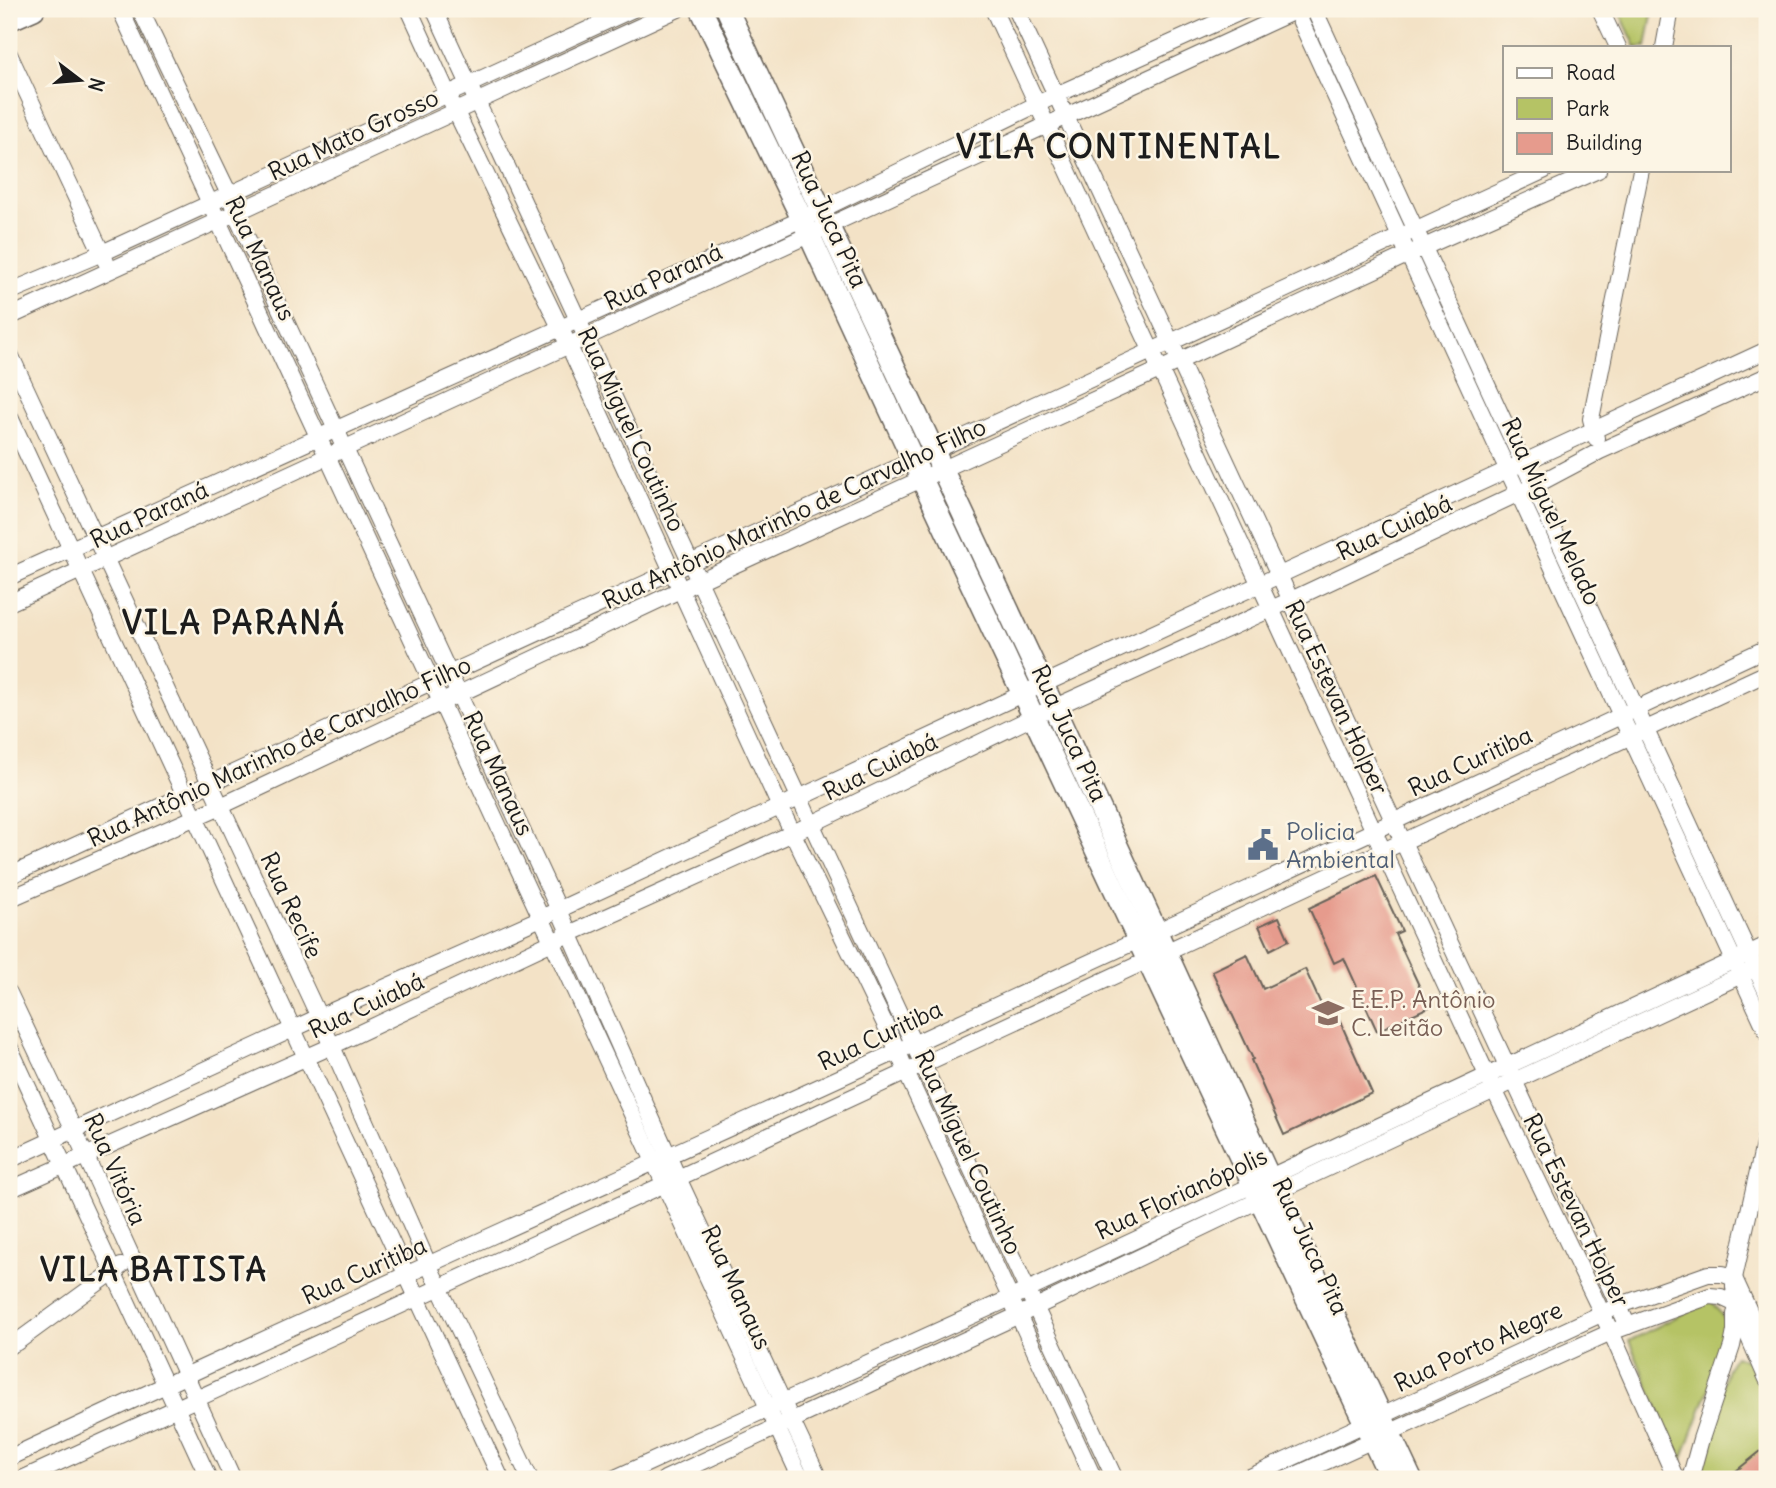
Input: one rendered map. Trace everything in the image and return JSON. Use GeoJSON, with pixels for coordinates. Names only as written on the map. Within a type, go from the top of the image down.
{"type":"FeatureCollection","features":[{"type":"Feature","properties":{"kind":"street"},"geometry":{"type":"LineString","coordinates":[[9,20],[34,9]]}},
{"type":"Feature","properties":{"kind":"street","name":"Rua Manaus"},"geometry":{"type":"LineString","coordinates":[[120,9],[552,942],[629,1087]]}},
{"type":"Feature","properties":{"kind":"street","name":"Rua Manaus"},"geometry":{"type":"LineString","coordinates":[[140,9],[229,194],[559,910],[629,1087],[671,1181],[775,1405],[819,1479]]}},
{"type":"Feature","properties":{"kind":"street","name":"Rua Miguel Coutinho"},"geometry":{"type":"LineString","coordinates":[[409,9],[682,589],[780,807],[898,1051],[1094,1479]]}},
{"type":"Feature","properties":{"kind":"street","name":"Rua Miguel Coutinho"},"geometry":{"type":"LineString","coordinates":[[434,9],[1115,1479]]}},
{"type":"Feature","properties":{"kind":"street","name":"Rua Mato Grosso"},"geometry":{"type":"LineString","coordinates":[[9,292],[102,253],[633,9]]}},
{"type":"Feature","properties":{"kind":"street","name":"Rua Mato Grosso"},"geometry":{"type":"LineString","coordinates":[[9,317],[678,9]]}},
{"type":"Feature","properties":{"kind":"street","name":"Rua Juca Pita"},"geometry":{"type":"LineString","coordinates":[[701,9],[814,222]]}},
{"type":"Feature","properties":{"kind":"street","name":"Rua Juca Pita"},"geometry":{"type":"LineString","coordinates":[[726,9],[814,222],[927,465],[1022,694],[1152,946]]}},
{"type":"Feature","properties":{"kind":"street","name":"Rua Estevan Holper"},"geometry":{"type":"LineString","coordinates":[[993,9],[1490,1083],[1611,1332],[1676,1479]]}},
{"type":"Feature","properties":{"kind":"street","name":"Rua Estevan Holper"},"geometry":{"type":"LineString","coordinates":[[1016,9],[1628,1325]]}},
{"type":"Feature","properties":{"kind":"street","name":"Rua Paraná"},"geometry":{"type":"LineString","coordinates":[[9,603],[586,336],[814,222],[1037,104],[1247,9]]}},
{"type":"Feature","properties":{"kind":"street","name":"Rua Paraná"},"geometry":{"type":"LineString","coordinates":[[9,577],[559,328],[1046,125],[1297,9]]}},
{"type":"Feature","properties":{"kind":"street","name":"Rua Miguel Melado"},"geometry":{"type":"LineString","coordinates":[[1297,9],[1518,494],[1629,712],[1646,729],[1749,964],[1767,1032]]}},
{"type":"Feature","properties":{"kind":"street","name":"Rua Miguel Melado"},"geometry":{"type":"LineString","coordinates":[[1314,9],[1534,486],[1629,712],[1630,736],[1749,964],[1767,993]]}},
{"type":"Feature","properties":{"kind":"street"},"geometry":{"type":"LineString","coordinates":[[1600,9],[1618,46]]}},
{"type":"Feature","properties":{"kind":"street"},"geometry":{"type":"LineString","coordinates":[[1664,46],[1671,9]]}},
{"type":"Feature","properties":{"kind":"street"},"geometry":{"type":"LineString","coordinates":[[9,54],[110,270]]}},
{"type":"Feature","properties":{"kind":"street","name":"Rua Antônio Marinho de Carvalho Filho"},"geometry":{"type":"LineString","coordinates":[[9,898],[195,818],[699,581],[1151,351],[1541,172]]}},
{"type":"Feature","properties":{"kind":"street","name":"Rua Antônio Marinho de Carvalho Filho"},"geometry":{"type":"LineString","coordinates":[[9,876],[691,562],[1160,370],[1408,254],[1593,172]]}},
{"type":"Feature","properties":{"kind":"street"},"geometry":{"type":"LineString","coordinates":[[1600,451],[1591,419],[1641,172]]}},
{"type":"Feature","properties":{"kind":"street","name":"Rua Recife"},"geometry":{"type":"LineString","coordinates":[[9,352],[319,1017],[429,1266],[530,1479]]}},
{"type":"Feature","properties":{"kind":"street"},"geometry":{"type":"LineString","coordinates":[[1760,353],[1766,380]]}},
{"type":"Feature","properties":{"kind":"street","name":"Rua Cuiabá"},"geometry":{"type":"LineString","coordinates":[[9,1160],[559,910],[1760,353]]}},
{"type":"Feature","properties":{"kind":"street","name":"Rua Cuiabá"},"geometry":{"type":"LineString","coordinates":[[9,1190],[306,1058],[569,934],[793,833],[1033,717],[1518,494],[1600,451],[1766,380]]}},
{"type":"Feature","properties":{"kind":"street"},"geometry":{"type":"LineString","coordinates":[[9,415],[501,1479]]}},
{"type":"Feature","properties":{"kind":"street","name":"Rua Juca Pita"},"geometry":{"type":"LineString","coordinates":[[927,465],[1054,708],[1152,946],[1264,1188],[1377,1428],[1411,1479]]}},
{"type":"Feature","properties":{"kind":"street","name":"Rua Curitiba"},"geometry":{"type":"LineString","coordinates":[[22,1479],[923,1064],[1374,831],[1767,648]]}},
{"type":"Feature","properties":{"kind":"street","name":"Rua Curitiba"},"geometry":{"type":"LineString","coordinates":[[9,1458],[184,1375],[898,1051],[1382,850],[1767,673]]}},
{"type":"Feature","properties":{"kind":"street","name":"Rua Florianópolis"},"geometry":{"type":"LineString","coordinates":[[613,1479],[1028,1290],[1264,1188],[1749,964],[1767,944]]}},
{"type":"Feature","properties":{"kind":"street","name":"Rua Vitória"},"geometry":{"type":"LineString","coordinates":[[9,993],[233,1479]]}},
{"type":"Feature","properties":{"kind":"street","name":"Rua Vitória"},"geometry":{"type":"LineString","coordinates":[[9,1046],[209,1479]]}},
{"type":"Feature","properties":{"kind":"street"},"geometry":{"type":"LineString","coordinates":[[1690,1479],[1732,1346],[1735,1331],[1734,1278],[1767,1131]]}},
{"type":"Feature","properties":{"kind":"street","name":"Rua Florianópolis"},"geometry":{"type":"LineString","coordinates":[[665,1479],[1019,1315],[1264,1188]]}},
{"type":"Feature","properties":{"kind":"street"},"geometry":{"type":"LineString","coordinates":[[9,1346],[113,1273],[131,1257]]}},
{"type":"Feature","properties":{"kind":"street","name":"Rua Porto Alegre"},"geometry":{"type":"LineString","coordinates":[[1287,1479],[1377,1428],[1602,1313],[1708,1274],[1723,1274],[1734,1278]]}},
{"type":"Feature","properties":{"kind":"street"},"geometry":{"type":"LineString","coordinates":[[1734,1278],[1767,1350]]}},
{"type":"Feature","properties":{"kind":"street","name":"Rua Porto Alegre"},"geometry":{"type":"LineString","coordinates":[[1246,1479],[1628,1325],[1710,1296],[1721,1297],[1734,1303]]}},
{"type":"Feature","properties":{"kind":"street"},"geometry":{"type":"LineString","coordinates":[[1734,1303],[1767,1379]]}},
{"type":"Feature","properties":{"kind":"street","name":"Rua Manaus"},"geometry":{"type":"LineString","coordinates":[[784,1423],[801,1479]]}},
{"type":"Feature","properties":{"kind":"street","name":"Rua Juca Pita"},"geometry":{"type":"LineString","coordinates":[[1377,1428],[1391,1479]]}},
{"type":"Feature","properties":{"kind":"green space"},"geometry":{"type":"Polygon","coordinates":[[[1618,9],[1653,9],[1646,46],[1636,46],[1618,9]]]}},
{"type":"Feature","properties":{"kind":"green space"},"geometry":{"type":"Polygon","coordinates":[[[1711,1299],[1731,1329],[1681,1463],[1629,1341],[1711,1299]]]}},
{"type":"Feature","properties":{"kind":"green space"},"geometry":{"type":"Polygon","coordinates":[[[1735,1356],[1748,1361],[1767,1402],[1767,1479],[1698,1479],[1727,1368],[1735,1356]]]}},
{"type":"Feature","properties":{"kind":"building"},"geometry":{"type":"Polygon","coordinates":[[[1376,876],[1402,931],[1395,934],[1429,1007],[1377,1031],[1344,958],[1334,963],[1309,908],[1376,876]]]}},
{"type":"Feature","properties":{"kind":"building"},"geometry":{"type":"Polygon","coordinates":[[[1279,917],[1289,940],[1270,950],[1259,926],[1279,917]]]}},
{"type":"Feature","properties":{"kind":"building"},"geometry":{"type":"Polygon","coordinates":[[[1247,954],[1263,989],[1305,969],[1330,1024],[1339,1019],[1372,1093],[1284,1135],[1251,1060],[1253,1059],[1212,971],[1247,954]]]}},
{"type":"Feature","properties":{"kind":"building"},"geometry":{"type":"Polygon","coordinates":[[[1767,1446],[1767,1479],[1726,1479],[1767,1446]]]}},
{"type":"Feature","properties":{"kind":"place","name":"Policia Ambiental"},"geometry":{"type":"Point","coordinates":[1263,845]}},
{"type":"Feature","properties":{"kind":"place","name":"E.E.P. Antônio C. Leitão"},"geometry":{"type":"Point","coordinates":[1328,1013]}},
{"type":"Feature","properties":{"kind":"district","name":"VILA CONTINENTAL"},"geometry":{"type":"Point","coordinates":[1119,146]}},
{"type":"Feature","properties":{"kind":"district","name":"VILA PARANÁ"},"geometry":{"type":"Point","coordinates":[234,622]}},
{"type":"Feature","properties":{"kind":"district","name":"VILA BATISTA"},"geometry":{"type":"Point","coordinates":[154,1269]}}]}
